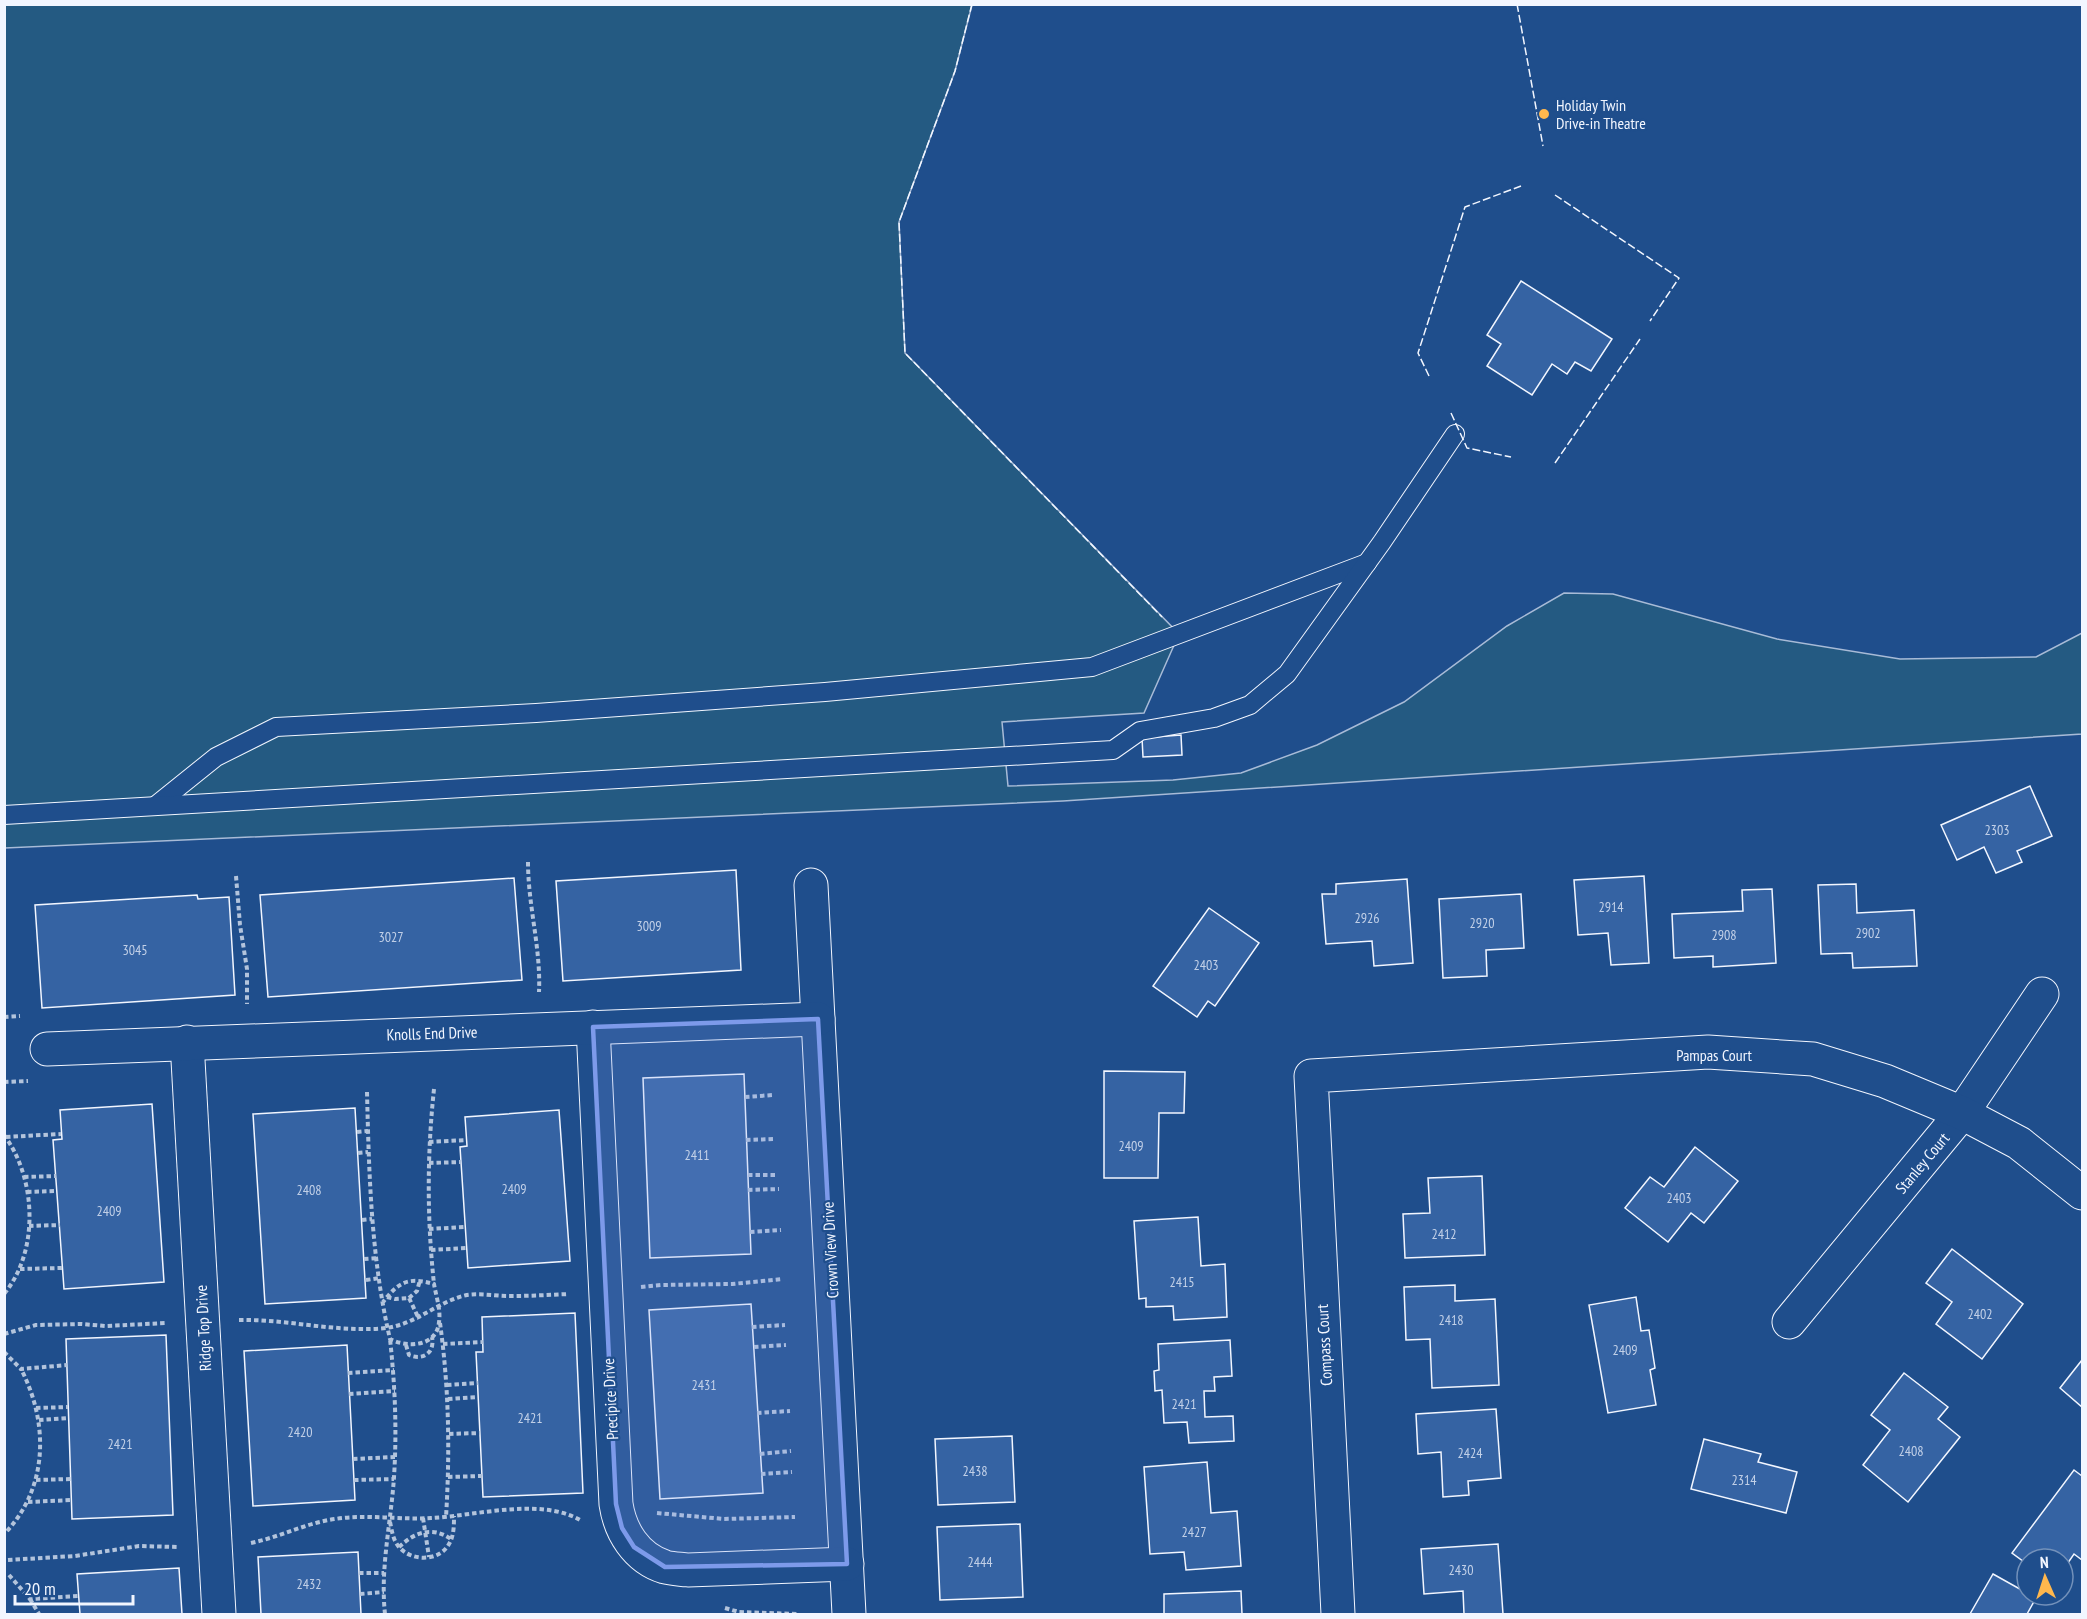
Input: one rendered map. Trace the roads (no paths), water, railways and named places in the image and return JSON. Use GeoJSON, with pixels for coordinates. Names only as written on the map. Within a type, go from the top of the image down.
{"type":"FeatureCollection","features":[{"type":"Feature","properties":{"kind":"street","name":"Crown View Drive"},"geometry":{"type":"LineString","coordinates":[[811,885],[849,1614]]}},
{"type":"Feature","properties":{"kind":"street","name":"Stanley Court"},"geometry":{"type":"LineString","coordinates":[[1790,1322],[1962,1113],[2042,994]]}},
{"type":"Feature","properties":{"kind":"street","name":"Knolls End Drive"},"geometry":{"type":"LineString","coordinates":[[47,1048],[818,1019]]}},
{"type":"Feature","properties":{"kind":"street","name":"Precipice Drive"},"geometry":{"type":"LineString","coordinates":[[593,1027],[615,1496],[618,1519],[622,1528],[634,1547],[648,1559],[664,1567],[688,1570],[847,1564]]}},
{"type":"Feature","properties":{"kind":"street","name":"Ridge Top Drive"},"geometry":{"type":"LineString","coordinates":[[187,1042],[219,1614]]}},
{"type":"Feature","properties":{"kind":"street","name":"Pampas Court"},"geometry":{"type":"LineString","coordinates":[[1311,1076],[1708,1052],[1813,1059],[1885,1081],[1962,1113],[2019,1143],[2082,1193]]}},
{"type":"Feature","properties":{"kind":"street","name":"Compass Court"},"geometry":{"type":"LineString","coordinates":[[1311,1076],[1338,1614]]}},
{"type":"Feature","properties":{"kind":"lane"},"geometry":{"type":"LineString","coordinates":[[4,815],[1113,750],[1140,731],[1214,718],[1250,705],[1287,674],[1367,563],[1455,434]]}},
{"type":"Feature","properties":{"kind":"lane"},"geometry":{"type":"LineString","coordinates":[[155,806],[216,757],[276,727],[536,713],[825,693],[1092,667],[1367,563]]}},
{"type":"Feature","properties":{"kind":"place","name":"Holiday Twin Drive-in Theatre"},"geometry":{"type":"Point","coordinates":[1544,114]}}]}
